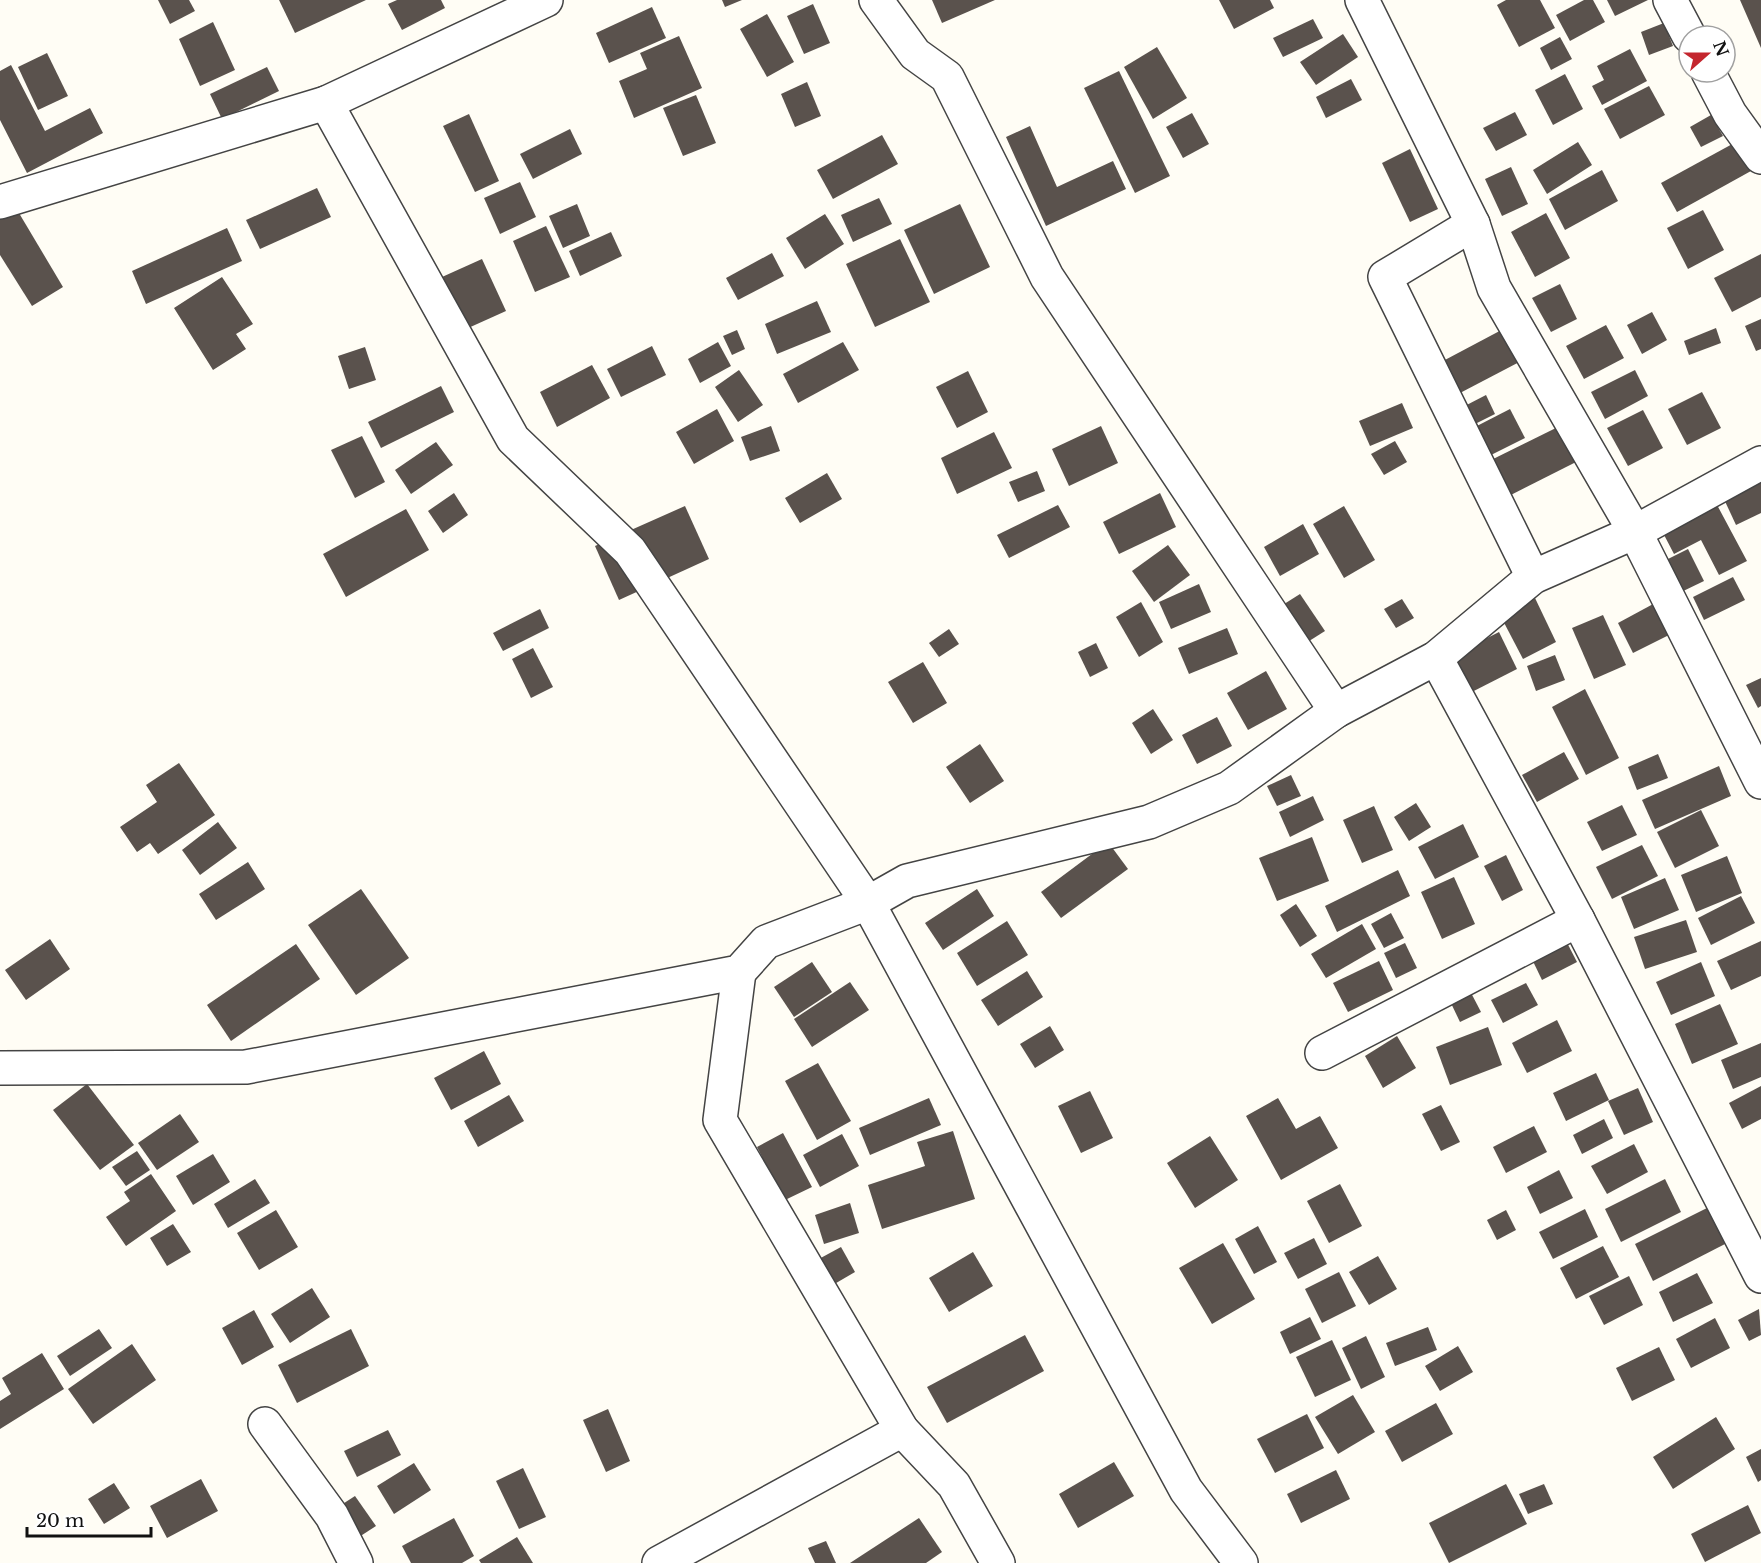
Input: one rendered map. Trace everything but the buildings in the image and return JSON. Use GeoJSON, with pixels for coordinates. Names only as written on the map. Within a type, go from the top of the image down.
{"type":"FeatureCollection","features":[{"type":"Feature","properties":{"kind":"street"},"geometry":{"type":"LineString","coordinates":[[0,202],[326,103],[546,0]]}},
{"type":"Feature","properties":{"kind":"street"},"geometry":{"type":"LineString","coordinates":[[876,0],[915,54],[947,77],[1047,277],[1336,711]]}},
{"type":"Feature","properties":{"kind":"street"},"geometry":{"type":"LineString","coordinates":[[1362,0],[1473,224],[1494,288],[1635,531],[1761,782]]}},
{"type":"Feature","properties":{"kind":"street"},"geometry":{"type":"LineString","coordinates":[[1670,0],[1683,24]]}},
{"type":"Feature","properties":{"kind":"street"},"geometry":{"type":"LineString","coordinates":[[1714,84],[1730,114],[1761,158]]}},
{"type":"Feature","properties":{"kind":"street"},"geometry":{"type":"LineString","coordinates":[[326,103],[513,439],[630,551],[868,903],[1186,1490],[1240,1563]]}},
{"type":"Feature","properties":{"kind":"street"},"geometry":{"type":"LineString","coordinates":[[1473,224],[1386,277],[1533,577]]}},
{"type":"Feature","properties":{"kind":"street"},"geometry":{"type":"LineString","coordinates":[[998,1563],[954,1485],[902,1430],[720,1120],[739,972],[766,942],[868,903],[906,881],[1149,822],[1229,788],[1336,711],[1436,658],[1533,577],[1635,531],[1761,463]]}},
{"type":"Feature","properties":{"kind":"street"},"geometry":{"type":"LineString","coordinates":[[1436,658],[1578,920],[1761,1276]]}},
{"type":"Feature","properties":{"kind":"street"},"geometry":{"type":"LineString","coordinates":[[1322,1053],[1578,920]]}},
{"type":"Feature","properties":{"kind":"street"},"geometry":{"type":"LineString","coordinates":[[0,1068],[246,1067],[739,972]]}},
{"type":"Feature","properties":{"kind":"street"},"geometry":{"type":"LineString","coordinates":[[265,1424],[332,1516],[356,1563]]}},
{"type":"Feature","properties":{"kind":"street"},"geometry":{"type":"LineString","coordinates":[[659,1563],[902,1430]]}}]}
